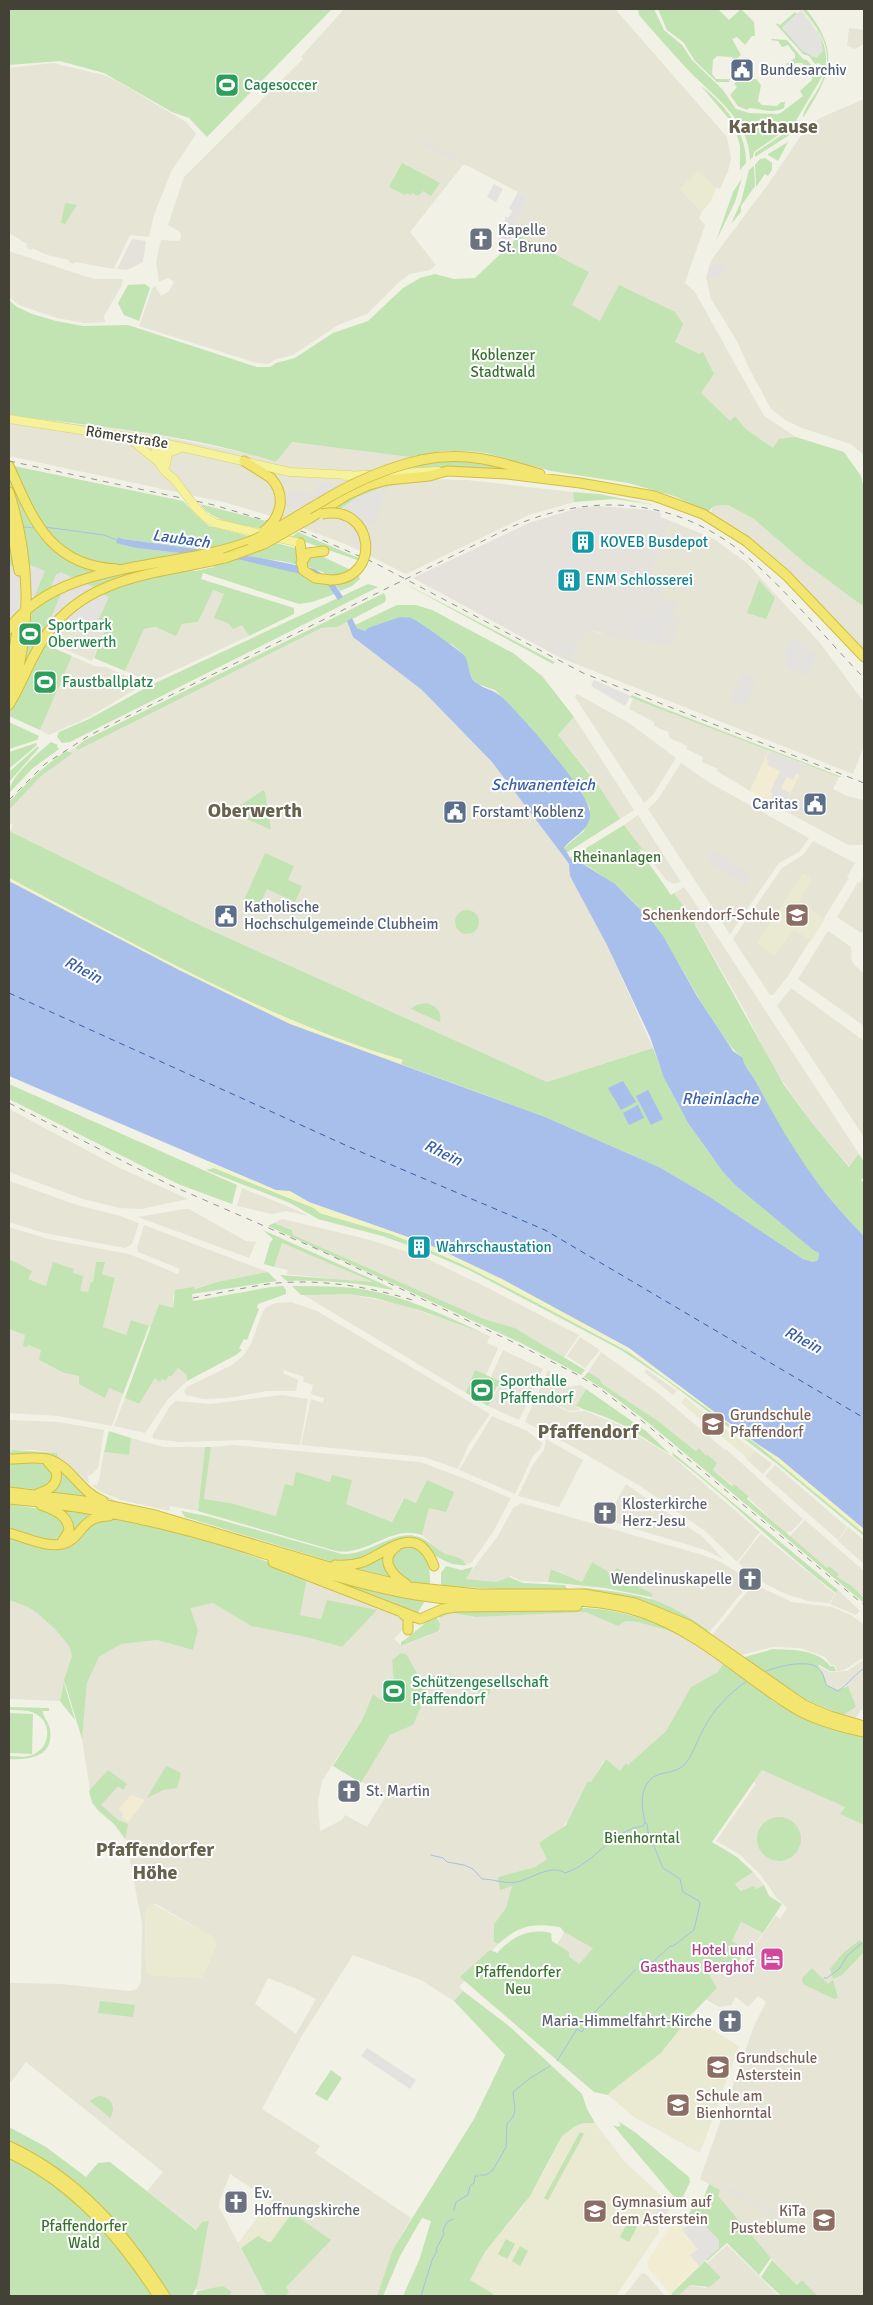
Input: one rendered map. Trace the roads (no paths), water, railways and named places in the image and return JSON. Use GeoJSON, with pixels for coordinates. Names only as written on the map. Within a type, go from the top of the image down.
{"type":"FeatureCollection","features":[{"type":"Feature","properties":{"kind":"highway"},"geometry":{"type":"LineString","coordinates":[[9,629],[27,609],[53,591],[83,579],[219,551],[251,541],[274,530],[357,482],[383,471],[421,460],[453,456],[486,458],[580,483]]}},
{"type":"Feature","properties":{"kind":"highway"},"geometry":{"type":"LineString","coordinates":[[244,461],[271,478],[280,494],[278,513],[272,525],[251,541]]}},
{"type":"Feature","properties":{"kind":"highway"},"geometry":{"type":"LineString","coordinates":[[9,466],[36,522],[60,551],[87,565],[130,569]]}},
{"type":"Feature","properties":{"kind":"highway"},"geometry":{"type":"LineString","coordinates":[[9,704],[46,635],[67,611],[86,596],[124,580],[210,562],[244,552],[264,544],[339,500],[376,483],[447,471],[580,483],[654,496],[688,508],[724,526],[746,540],[776,566],[864,657]]}},
{"type":"Feature","properties":{"kind":"highway"},"geometry":{"type":"LineString","coordinates":[[491,474],[508,479],[632,496],[671,507],[700,519],[743,545],[798,596],[864,664]]}},
{"type":"Feature","properties":{"kind":"highway"},"geometry":{"type":"LineString","coordinates":[[9,492],[20,538],[26,600],[21,656],[9,704]]}},
{"type":"Feature","properties":{"kind":"highway"},"geometry":{"type":"LineString","coordinates":[[310,518],[333,513],[352,519],[364,534],[366,554],[356,571],[346,577],[337,580],[325,580],[312,577],[303,570],[301,563],[302,549],[324,551]]}},
{"type":"Feature","properties":{"kind":"highway"},"geometry":{"type":"LineString","coordinates":[[9,514],[17,558],[20,593],[18,628],[9,682]]}},
{"type":"Feature","properties":{"kind":"highway"},"geometry":{"type":"LineString","coordinates":[[9,1459],[49,1460],[57,1463],[86,1492],[122,1508]]}},
{"type":"Feature","properties":{"kind":"highway"},"geometry":{"type":"LineString","coordinates":[[32,1498],[50,1489],[57,1478],[56,1471],[52,1465],[38,1460]]}},
{"type":"Feature","properties":{"kind":"highway"},"geometry":{"type":"LineString","coordinates":[[9,1492],[130,1517],[248,1549],[359,1583],[424,1596],[468,1601],[557,1600],[610,1604],[652,1617],[705,1639]]}},
{"type":"Feature","properties":{"kind":"highway"},"geometry":{"type":"LineString","coordinates":[[32,1498],[59,1513],[67,1521],[68,1534],[63,1542],[57,1544]]}},
{"type":"Feature","properties":{"kind":"highway"},"geometry":{"type":"LineString","coordinates":[[9,1499],[32,1498],[122,1508],[195,1526],[323,1565],[410,1587],[471,1594],[565,1593],[604,1596],[653,1609],[676,1618],[781,1694],[815,1710],[863,1727]]}},
{"type":"Feature","properties":{"kind":"highway"},"geometry":{"type":"LineString","coordinates":[[9,1533],[57,1544],[68,1542],[86,1523],[97,1517],[130,1517]]}},
{"type":"Feature","properties":{"kind":"highway"},"geometry":{"type":"LineString","coordinates":[[323,1565],[361,1563],[390,1546],[405,1543],[414,1544],[422,1549],[434,1566]]}},
{"type":"Feature","properties":{"kind":"highway"},"geometry":{"type":"LineString","coordinates":[[405,1543],[392,1550],[388,1564],[393,1576],[410,1587]]}},
{"type":"Feature","properties":{"kind":"highway"},"geometry":{"type":"LineString","coordinates":[[248,1549],[268,1560],[420,1619],[443,1609]]}},
{"type":"Feature","properties":{"kind":"highway"},"geometry":{"type":"LineString","coordinates":[[430,1604],[436,1608],[443,1609],[610,1604]]}},
{"type":"Feature","properties":{"kind":"highway"},"geometry":{"type":"LineString","coordinates":[[401,1612],[408,1618],[408,1630]]}},
{"type":"Feature","properties":{"kind":"highway"},"geometry":{"type":"LineString","coordinates":[[9,2146],[63,2178],[96,2206],[132,2247],[165,2296]]}},
{"type":"Feature","properties":{"kind":"highway"},"geometry":{"type":"LineString","coordinates":[[9,2153],[52,2178],[92,2211],[127,2250],[158,2296]]}},
{"type":"Feature","properties":{"kind":"main road","name":"Römerstraße"},"geometry":{"type":"LineString","coordinates":[[9,419],[159,442],[290,472],[350,475],[447,471]]}},
{"type":"Feature","properties":{"kind":"main road"},"geometry":{"type":"LineString","coordinates":[[125,436],[159,462],[174,479]]}},
{"type":"Feature","properties":{"kind":"main road"},"geometry":{"type":"LineString","coordinates":[[159,442],[154,451],[159,462]]}},
{"type":"Feature","properties":{"kind":"main road"},"geometry":{"type":"LineString","coordinates":[[159,442],[162,459],[166,468],[205,517],[215,523],[302,549]]}},
{"type":"Feature","properties":{"kind":"main road"},"geometry":{"type":"LineString","coordinates":[[166,468],[165,459],[168,453],[184,447]]}},
{"type":"Feature","properties":{"kind":"water"},"geometry":{"type":"Polygon","coordinates":[[[118,537],[261,558],[315,569],[332,580],[343,597],[338,600],[326,582],[318,578],[241,560],[136,548],[116,543],[118,537]]]}},
{"type":"Feature","properties":{"kind":"water"},"geometry":{"type":"Polygon","coordinates":[[[400,617],[415,620],[465,656],[470,675],[474,681],[504,699],[555,756],[581,792],[588,806],[590,816],[583,830],[564,848],[573,862],[583,864],[615,884],[651,920],[663,936],[697,996],[733,1051],[743,1058],[746,1067],[791,1144],[831,1199],[864,1236],[864,1529],[779,1458],[756,1443],[629,1348],[502,1279],[428,1244],[309,1202],[290,1191],[276,1190],[9,1076],[9,881],[179,970],[290,1024],[545,1117],[659,1167],[710,1197],[803,1259],[813,1262],[818,1260],[819,1253],[736,1186],[723,1172],[688,1123],[664,1078],[650,1037],[607,945],[570,876],[569,864],[561,853],[492,762],[422,690],[353,637],[347,621],[352,618],[357,628],[365,631],[368,628],[400,617]]]}},
{"type":"Feature","properties":{"kind":"water"},"geometry":{"type":"Polygon","coordinates":[[[623,1081],[636,1102],[621,1110],[608,1088],[623,1081]]]}},
{"type":"Feature","properties":{"kind":"water"},"geometry":{"type":"Polygon","coordinates":[[[648,1090],[663,1119],[651,1125],[636,1096],[648,1090]]]}},
{"type":"Feature","properties":{"kind":"water"},"geometry":{"type":"Polygon","coordinates":[[[638,1105],[644,1118],[629,1125],[623,1113],[638,1105]]]}},
{"type":"Feature","properties":{"kind":"waterway","name":"Laubach"},"geometry":{"type":"LineString","coordinates":[[23,527],[36,528]]}},
{"type":"Feature","properties":{"kind":"waterway","name":"Laubach"},"geometry":{"type":"LineString","coordinates":[[45,527],[104,535],[117,540]]}},
{"type":"Feature","properties":{"kind":"waterway"},"geometry":{"type":"LineString","coordinates":[[764,1672],[789,1665],[810,1664],[820,1670],[826,1685],[838,1691],[858,1672],[864,1669]]}},
{"type":"Feature","properties":{"kind":"waterway"},"geometry":{"type":"LineString","coordinates":[[641,1959],[653,1962],[670,1946],[673,1946],[694,1930],[700,1904],[699,1901],[683,1892],[680,1879],[663,1868],[645,1823],[642,1806],[644,1789],[654,1777],[676,1770],[684,1765],[706,1724],[716,1710],[727,1697],[747,1681]]}},
{"type":"Feature","properties":{"kind":"waterway"},"geometry":{"type":"LineString","coordinates":[[431,1855],[443,1858],[447,1862],[464,1865],[473,1869],[482,1879],[516,1882],[547,1871],[559,1870],[565,1873],[576,1868],[621,1834],[643,1826],[645,1823]]}},
{"type":"Feature","properties":{"kind":"waterway"},"geometry":{"type":"LineString","coordinates":[[824,1978],[827,1978],[839,1969],[847,1956],[862,1943]]}},
{"type":"Feature","properties":{"kind":"waterway"},"geometry":{"type":"LineString","coordinates":[[557,2061],[577,2029],[582,2032],[592,2015],[636,1969]]}},
{"type":"Feature","properties":{"kind":"waterway"},"geometry":{"type":"LineString","coordinates":[[480,2175],[486,2175],[493,2170],[506,2147],[507,2124],[513,2117],[515,2110],[513,2092],[550,2066]]}},
{"type":"Feature","properties":{"kind":"waterway"},"geometry":{"type":"LineString","coordinates":[[454,2210],[456,2202],[468,2195],[475,2176],[478,2176]]}},
{"type":"Feature","properties":{"kind":"waterway"},"geometry":{"type":"LineString","coordinates":[[421,2296],[432,2260],[437,2251],[436,2249],[444,2234],[443,2230],[447,2222],[453,2219]]}},
{"type":"Feature","properties":{"kind":"railway"},"geometry":{"type":"LineString","coordinates":[[9,461],[214,505],[304,532],[375,563],[583,673],[864,783]]}},
{"type":"Feature","properties":{"kind":"railway"},"geometry":{"type":"LineString","coordinates":[[9,800],[45,764],[90,735],[509,528],[538,517],[568,509],[598,505],[656,510],[684,519],[712,532],[756,564],[864,678]]}},
{"type":"Feature","properties":{"kind":"railway"},"geometry":{"type":"LineString","coordinates":[[9,1103],[170,1185],[317,1249],[576,1374],[599,1388],[641,1420],[864,1605]]}},
{"type":"Feature","properties":{"kind":"railway"},"geometry":{"type":"LineString","coordinates":[[193,1298],[268,1284],[304,1282],[341,1284],[412,1300]]}},
{"type":"Feature","properties":{"kind":"place","name":"Bundesarchiv"},"geometry":{"type":"Point","coordinates":[742,70]}},
{"type":"Feature","properties":{"kind":"place","name":"Cagesoccer"},"geometry":{"type":"Point","coordinates":[227,85]}},
{"type":"Feature","properties":{"kind":"place","name":"Kapelle St. Bruno"},"geometry":{"type":"Point","coordinates":[481,239]}},
{"type":"Feature","properties":{"kind":"place","name":"KOVEB Busdepot"},"geometry":{"type":"Point","coordinates":[583,542]}},
{"type":"Feature","properties":{"kind":"place","name":"ENM Schlosserei"},"geometry":{"type":"Point","coordinates":[569,580]}},
{"type":"Feature","properties":{"kind":"place","name":"Sportpark Oberwerth"},"geometry":{"type":"Point","coordinates":[30,634]}},
{"type":"Feature","properties":{"kind":"place","name":"Faustballplatz"},"geometry":{"type":"Point","coordinates":[45,682]}},
{"type":"Feature","properties":{"kind":"place","name":"Caritas"},"geometry":{"type":"Point","coordinates":[815,804]}},
{"type":"Feature","properties":{"kind":"place","name":"Forstamt Koblenz"},"geometry":{"type":"Point","coordinates":[455,812]}},
{"type":"Feature","properties":{"kind":"place","name":"Schenkendorf-Schule"},"geometry":{"type":"Point","coordinates":[797,915]}},
{"type":"Feature","properties":{"kind":"place","name":"Katholische Hochschulgemeinde Clubheim"},"geometry":{"type":"Point","coordinates":[226,916]}},
{"type":"Feature","properties":{"kind":"place","name":"Wahrschaustation"},"geometry":{"type":"Point","coordinates":[419,1247]}},
{"type":"Feature","properties":{"kind":"place","name":"Sporthalle Pfaffendorf"},"geometry":{"type":"Point","coordinates":[482,1390]}},
{"type":"Feature","properties":{"kind":"place","name":"Grundschule Pfaffendorf"},"geometry":{"type":"Point","coordinates":[713,1424]}},
{"type":"Feature","properties":{"kind":"place","name":"Klosterkirche Herz-Jesu"},"geometry":{"type":"Point","coordinates":[605,1513]}},
{"type":"Feature","properties":{"kind":"place","name":"Wendelinuskapelle"},"geometry":{"type":"Point","coordinates":[750,1579]}},
{"type":"Feature","properties":{"kind":"place","name":"Schützengesellschaft Pfaffendorf"},"geometry":{"type":"Point","coordinates":[394,1691]}},
{"type":"Feature","properties":{"kind":"place","name":"St. Martin"},"geometry":{"type":"Point","coordinates":[349,1791]}},
{"type":"Feature","properties":{"kind":"place","name":"Hotel und Gasthaus Berghof"},"geometry":{"type":"Point","coordinates":[772,1959]}},
{"type":"Feature","properties":{"kind":"place","name":"Maria-Himmelfahrt-Kirche"},"geometry":{"type":"Point","coordinates":[730,2021]}},
{"type":"Feature","properties":{"kind":"place","name":"Grundschule Asterstein"},"geometry":{"type":"Point","coordinates":[718,2067]}},
{"type":"Feature","properties":{"kind":"place","name":"Schule am Bienhorntal"},"geometry":{"type":"Point","coordinates":[678,2105]}},
{"type":"Feature","properties":{"kind":"place","name":"Ev. Hoffnungskirche"},"geometry":{"type":"Point","coordinates":[236,2202]}},
{"type":"Feature","properties":{"kind":"place","name":"Gymnasium auf dem Asterstein"},"geometry":{"type":"Point","coordinates":[595,2211]}},
{"type":"Feature","properties":{"kind":"place","name":"KiTa Pusteblume"},"geometry":{"type":"Point","coordinates":[824,2220]}},
{"type":"Feature","properties":{"kind":"district","name":"Karthause"},"geometry":{"type":"Point","coordinates":[773,126]}},
{"type":"Feature","properties":{"kind":"district","name":"Oberwerth"},"geometry":{"type":"Point","coordinates":[255,810]}},
{"type":"Feature","properties":{"kind":"district","name":"Pfaffendorf"},"geometry":{"type":"Point","coordinates":[588,1431]}},
{"type":"Feature","properties":{"kind":"district","name":"Pfaffendorfer Höhe"},"geometry":{"type":"Point","coordinates":[155,1860]}},
{"type":"Feature","properties":{"kind":"park label","name":"Koblenzer Stadtwald"},"geometry":{"type":"Point","coordinates":[503,364]}},
{"type":"Feature","properties":{"kind":"park label","name":"Rheinanlagen"},"geometry":{"type":"Point","coordinates":[617,857]}},
{"type":"Feature","properties":{"kind":"park label","name":"Bienhorntal"},"geometry":{"type":"Point","coordinates":[642,1838]}},
{"type":"Feature","properties":{"kind":"park label","name":"Pfaffendorfer Neu"},"geometry":{"type":"Point","coordinates":[518,1980]}},
{"type":"Feature","properties":{"kind":"park label","name":"Pfaffendorfer Wald"},"geometry":{"type":"Point","coordinates":[84,2234]}},
{"type":"Feature","properties":{"kind":"water label","name":"Schwanenteich"},"geometry":{"type":"Point","coordinates":[543,785]}},
{"type":"Feature","properties":{"kind":"water label","name":"Rhein"},"geometry":{"type":"Point","coordinates":[83,970]}},
{"type":"Feature","properties":{"kind":"water label","name":"Rheinlache"},"geometry":{"type":"Point","coordinates":[720,1099]}},
{"type":"Feature","properties":{"kind":"water label","name":"Rhein"},"geometry":{"type":"Point","coordinates":[443,1153]}},
{"type":"Feature","properties":{"kind":"water label","name":"Rhein"},"geometry":{"type":"Point","coordinates":[803,1340]}}]}
